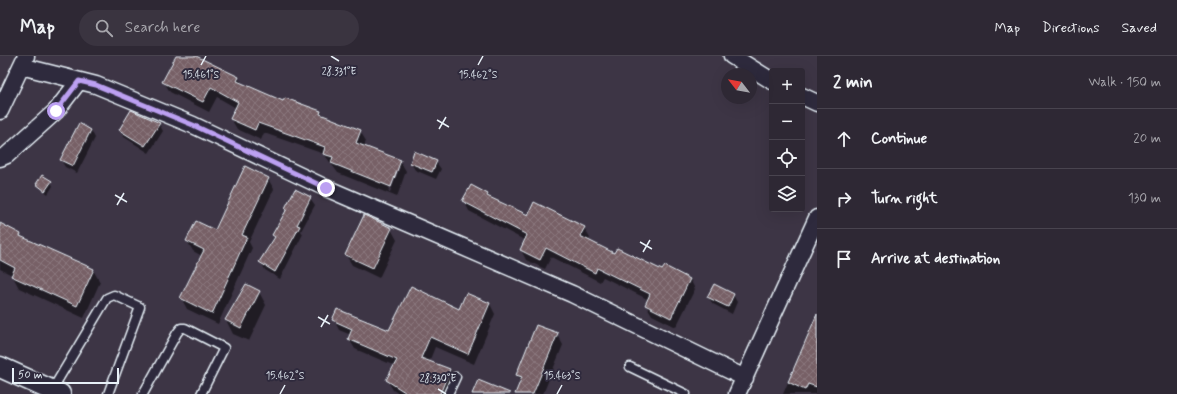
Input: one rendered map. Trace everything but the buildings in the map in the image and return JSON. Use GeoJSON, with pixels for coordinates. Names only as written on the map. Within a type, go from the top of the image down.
{"type":"FeatureCollection","features":[{"type":"Feature","properties":{"kind":"street"},"geometry":{"type":"LineString","coordinates":[[732,56],[769,79]]}},
{"type":"Feature","properties":{"kind":"street"},"geometry":{"type":"LineString","coordinates":[[0,111],[23,61],[79,81],[111,90],[193,125],[326,188],[572,294],[745,378]]}},
{"type":"Feature","properties":{"kind":"street"},"geometry":{"type":"LineString","coordinates":[[0,158],[7,155],[56,111],[79,81]]}},
{"type":"Feature","properties":{"kind":"street"},"geometry":{"type":"LineString","coordinates":[[805,97],[817,103]]}},
{"type":"Feature","properties":{"kind":"street"},"geometry":{"type":"LineString","coordinates":[[738,394],[817,218]]}},
{"type":"Feature","properties":{"kind":"street"},"geometry":{"type":"LineString","coordinates":[[0,367],[56,392]]}},
{"type":"Feature","properties":{"kind":"lane"},"geometry":{"type":"LineString","coordinates":[[56,392],[107,298],[114,295],[140,307],[108,394]]}},
{"type":"Feature","properties":{"kind":"lane"},"geometry":{"type":"LineString","coordinates":[[144,394],[181,328],[185,328],[224,348],[201,394]]}},
{"type":"Feature","properties":{"kind":"lane"},"geometry":{"type":"LineString","coordinates":[[630,368],[686,394]]}},
{"type":"Feature","properties":{"kind":"lane"},"geometry":{"type":"LineString","coordinates":[[448,394],[456,376]]}},
{"type":"Feature","properties":{"kind":"route"},"geometry":{"type":"LineString","coordinates":[[56,111],[79,81],[96,85],[193,125],[326,188]]}}]}
